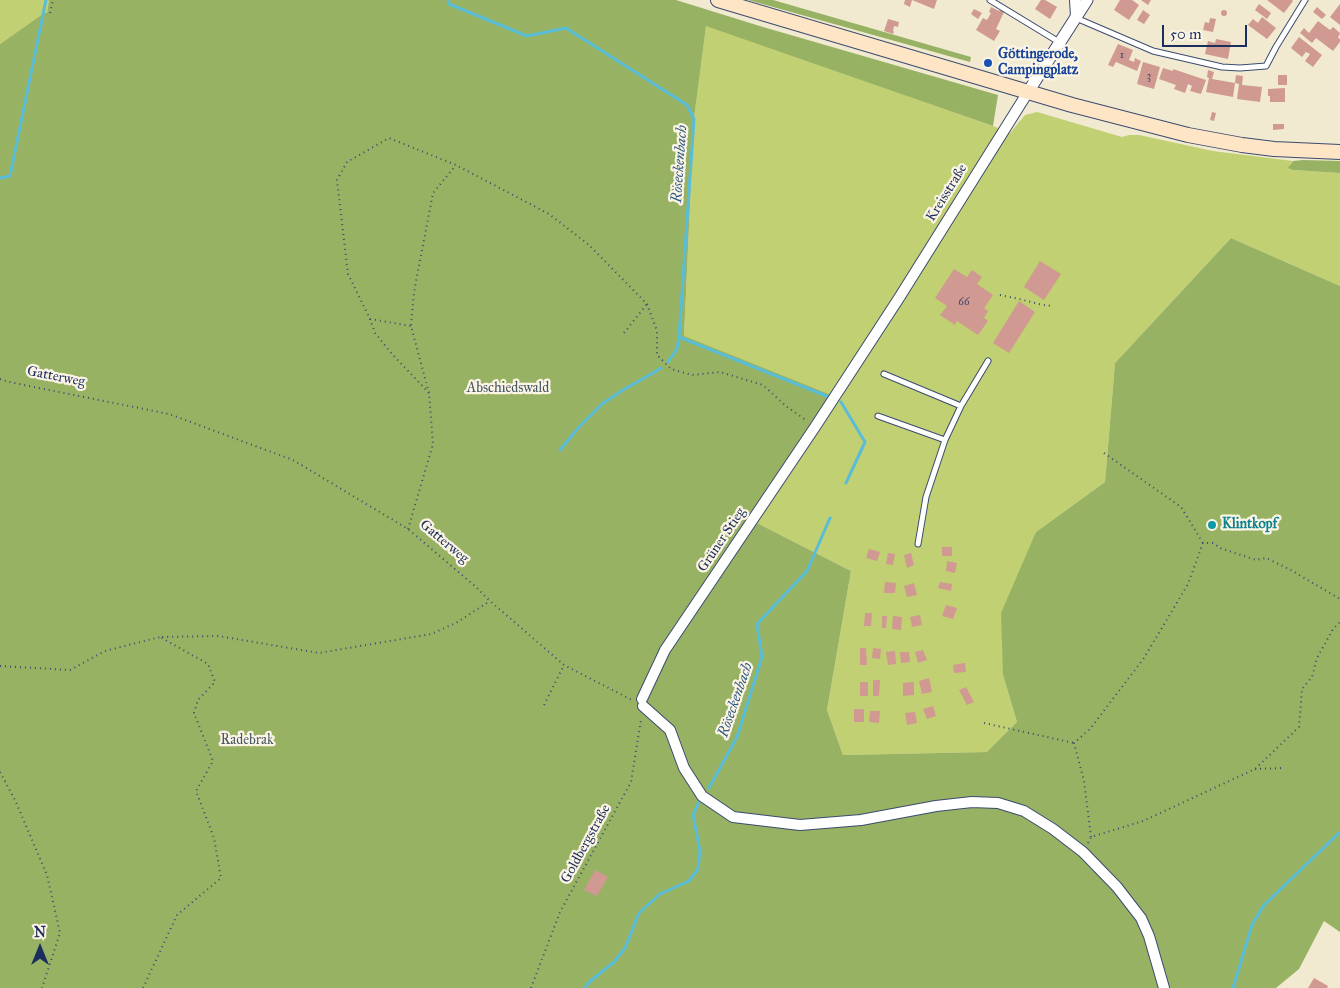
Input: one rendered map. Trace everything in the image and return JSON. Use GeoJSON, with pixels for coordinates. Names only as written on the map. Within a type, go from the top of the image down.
{"type":"FeatureCollection","features":[{"type":"Feature","properties":{"kind":"main road"},"geometry":{"type":"LineString","coordinates":[[718,0],[1091,110],[1242,145],[1274,149],[1340,152]]}},
{"type":"Feature","properties":{"kind":"street"},"geometry":{"type":"LineString","coordinates":[[1075,0],[1076,18]]}},
{"type":"Feature","properties":{"kind":"street","name":"Kreisstraße"},"geometry":{"type":"LineString","coordinates":[[832,401],[1087,0]]}},
{"type":"Feature","properties":{"kind":"street","name":"Grüner Stieg"},"geometry":{"type":"LineString","coordinates":[[643,703],[665,650],[832,401]]}},
{"type":"Feature","properties":{"kind":"street"},"geometry":{"type":"LineString","coordinates":[[643,703],[670,730],[684,768],[702,796],[733,817],[800,825],[861,820],[936,806],[972,802],[998,803],[1024,811],[1053,829],[1083,852],[1118,887],[1141,918],[1149,936],[1164,988]]}},
{"type":"Feature","properties":{"kind":"lane"},"geometry":{"type":"LineString","coordinates":[[990,0],[1060,42]]}},
{"type":"Feature","properties":{"kind":"lane"},"geometry":{"type":"LineString","coordinates":[[1076,18],[1153,50],[1222,67],[1266,66],[1305,0]]}},
{"type":"Feature","properties":{"kind":"lane"},"geometry":{"type":"LineString","coordinates":[[918,544],[926,497],[945,440],[961,406],[988,361]]}},
{"type":"Feature","properties":{"kind":"lane"},"geometry":{"type":"LineString","coordinates":[[884,374],[961,406]]}},
{"type":"Feature","properties":{"kind":"lane"},"geometry":{"type":"LineString","coordinates":[[878,416],[945,440]]}},
{"type":"Feature","properties":{"kind":"path"},"geometry":{"type":"LineString","coordinates":[[50,13],[53,0]]}},
{"type":"Feature","properties":{"kind":"path"},"geometry":{"type":"LineString","coordinates":[[429,393],[374,333],[370,319],[348,274],[337,180],[347,162],[389,138],[456,166],[549,214],[589,245],[647,304],[657,331],[657,354],[670,370],[692,374],[720,372],[763,385],[786,406],[815,426]]}},
{"type":"Feature","properties":{"kind":"path"},"geometry":{"type":"LineString","coordinates":[[408,529],[432,444],[429,393],[411,326],[414,292],[433,193],[456,166]]}},
{"type":"Feature","properties":{"kind":"path"},"geometry":{"type":"LineString","coordinates":[[1000,295],[1053,306]]}},
{"type":"Feature","properties":{"kind":"path"},"geometry":{"type":"LineString","coordinates":[[624,333],[647,304]]}},
{"type":"Feature","properties":{"kind":"path"},"geometry":{"type":"LineString","coordinates":[[370,319],[411,326]]}},
{"type":"Feature","properties":{"kind":"path","name":"Gatterweg"},"geometry":{"type":"LineString","coordinates":[[0,379],[169,414],[292,460],[408,529],[564,665],[643,703]]}},
{"type":"Feature","properties":{"kind":"path"},"geometry":{"type":"LineString","coordinates":[[1104,453],[1181,507],[1203,543]]}},
{"type":"Feature","properties":{"kind":"path"},"geometry":{"type":"LineString","coordinates":[[1203,543],[1213,543],[1220,548],[1256,560],[1266,558],[1289,569],[1340,599]]}},
{"type":"Feature","properties":{"kind":"path"},"geometry":{"type":"LineString","coordinates":[[1074,743],[1090,729],[1144,658],[1188,584],[1203,543]]}},
{"type":"Feature","properties":{"kind":"path"},"geometry":{"type":"LineString","coordinates":[[0,666],[70,670],[105,651],[160,638],[218,636],[319,653],[430,634],[456,623],[490,601]]}},
{"type":"Feature","properties":{"kind":"path"},"geometry":{"type":"LineString","coordinates":[[1091,838],[1143,821],[1255,769],[1299,727],[1302,689],[1312,677],[1317,658],[1333,629],[1340,622]]}},
{"type":"Feature","properties":{"kind":"path"},"geometry":{"type":"LineString","coordinates":[[143,988],[177,915],[221,878],[214,838],[196,791],[213,762],[194,712],[198,700],[215,682],[208,664],[160,638]]}},
{"type":"Feature","properties":{"kind":"path"},"geometry":{"type":"LineString","coordinates":[[544,705],[564,665]]}},
{"type":"Feature","properties":{"kind":"path","name":"Goldbergstraße"},"geometry":{"type":"LineString","coordinates":[[531,988],[560,912],[632,782],[643,703]]}},
{"type":"Feature","properties":{"kind":"path"},"geometry":{"type":"LineString","coordinates":[[984,724],[1074,743]]}},
{"type":"Feature","properties":{"kind":"path"},"geometry":{"type":"LineString","coordinates":[[1074,743],[1084,780],[1091,838],[1083,852]]}},
{"type":"Feature","properties":{"kind":"path"},"geometry":{"type":"LineString","coordinates":[[1255,769],[1284,768]]}},
{"type":"Feature","properties":{"kind":"path"},"geometry":{"type":"LineString","coordinates":[[0,772],[16,800],[47,874],[60,933],[42,988]]}},
{"type":"Feature","properties":{"kind":"green space"},"geometry":{"type":"Polygon","coordinates":[[[0,0],[49,0],[47,13],[44,13],[0,44],[0,0]]]}},
{"type":"Feature","properties":{"kind":"green space"},"geometry":{"type":"Polygon","coordinates":[[[49,0],[676,0],[998,95],[993,126],[706,26],[694,119],[684,336],[836,397],[757,523],[851,571],[827,710],[843,755],[987,752],[1017,722],[1003,675],[1001,613],[1036,532],[1105,482],[1115,363],[1231,238],[1340,286],[1340,932],[1324,921],[1299,969],[1276,988],[0,988],[0,44],[44,13],[47,13],[49,0]]]}},
{"type":"Feature","properties":{"kind":"green space"},"geometry":{"type":"Polygon","coordinates":[[[748,0],[773,0],[971,57],[970,62],[748,0]]]}},
{"type":"Feature","properties":{"kind":"green space"},"geometry":{"type":"Polygon","coordinates":[[[706,25],[1010,133],[1025,115],[1037,112],[1122,137],[1139,135],[1213,151],[1293,161],[1290,164],[1293,170],[1340,173],[1340,286],[1231,238],[1115,363],[1105,482],[1036,532],[1003,675],[1017,722],[988,752],[843,755],[827,710],[851,571],[757,523],[684,336],[694,119],[706,25]]]}},
{"type":"Feature","properties":{"kind":"green space"},"geometry":{"type":"Polygon","coordinates":[[[1293,161],[1340,161],[1340,173],[1293,170],[1288,168],[1293,161]]]}},
{"type":"Feature","properties":{"kind":"building"},"geometry":{"type":"Polygon","coordinates":[[[905,0],[912,0],[910,7],[904,4],[905,0]]]}},
{"type":"Feature","properties":{"kind":"building"},"geometry":{"type":"Polygon","coordinates":[[[912,0],[937,0],[934,9],[912,0]]]}},
{"type":"Feature","properties":{"kind":"building"},"geometry":{"type":"Polygon","coordinates":[[[1041,0],[1045,0],[1057,7],[1050,19],[1035,9],[1041,0]]]}},
{"type":"Feature","properties":{"kind":"building"},"geometry":{"type":"Polygon","coordinates":[[[1120,0],[1132,0],[1139,5],[1129,20],[1114,10],[1120,0]]]}},
{"type":"Feature","properties":{"kind":"building"},"geometry":{"type":"Polygon","coordinates":[[[1141,0],[1151,0],[1148,5],[1141,0]]]}},
{"type":"Feature","properties":{"kind":"building"},"geometry":{"type":"Polygon","coordinates":[[[1267,0],[1292,0],[1293,1],[1284,13],[1267,0]]]}},
{"type":"Feature","properties":{"kind":"building"},"geometry":{"type":"Polygon","coordinates":[[[1259,4],[1271,13],[1267,19],[1255,10],[1259,4]]]}},
{"type":"Feature","properties":{"kind":"building"},"geometry":{"type":"Polygon","coordinates":[[[1340,4],[1340,25],[1330,17],[1340,4]]]}},
{"type":"Feature","properties":{"kind":"building"},"geometry":{"type":"Polygon","coordinates":[[[991,7],[1004,12],[996,29],[1000,31],[994,41],[976,30],[983,18],[987,20],[991,13],[989,12],[991,7]]]}},
{"type":"Feature","properties":{"kind":"building"},"geometry":{"type":"Polygon","coordinates":[[[1317,7],[1326,15],[1322,19],[1313,12],[1317,7]]]}},
{"type":"Feature","properties":{"kind":"building"},"geometry":{"type":"Polygon","coordinates":[[[974,9],[982,13],[978,19],[971,14],[974,9]]]}},
{"type":"Feature","properties":{"kind":"building"},"geometry":{"type":"Polygon","coordinates":[[[1143,10],[1150,15],[1144,24],[1137,20],[1143,10]]]}},
{"type":"Feature","properties":{"kind":"building"},"geometry":{"type":"Polygon","coordinates":[[[1224,10],[1227,13],[1224,16],[1221,13],[1224,10]]]}},
{"type":"Feature","properties":{"kind":"building"},"geometry":{"type":"Polygon","coordinates":[[[1262,17],[1276,28],[1267,39],[1248,25],[1253,19],[1258,23],[1262,17]]]}},
{"type":"Feature","properties":{"kind":"building"},"geometry":{"type":"Polygon","coordinates":[[[1210,18],[1216,19],[1213,32],[1203,30],[1205,22],[1209,23],[1210,18]]]}},
{"type":"Feature","properties":{"kind":"building"},"geometry":{"type":"Polygon","coordinates":[[[888,19],[899,22],[898,27],[894,26],[893,34],[884,31],[888,19]]]}},
{"type":"Feature","properties":{"kind":"building"},"geometry":{"type":"Polygon","coordinates":[[[1318,21],[1330,30],[1333,27],[1340,33],[1338,38],[1340,42],[1333,51],[1316,38],[1312,43],[1300,33],[1304,28],[1309,33],[1318,21]]]}},
{"type":"Feature","properties":{"kind":"building"},"geometry":{"type":"Polygon","coordinates":[[[1299,37],[1322,55],[1313,67],[1305,61],[1310,54],[1306,52],[1302,57],[1291,48],[1299,37]]]}},
{"type":"Feature","properties":{"kind":"building"},"geometry":{"type":"Polygon","coordinates":[[[1216,39],[1231,42],[1228,59],[1205,54],[1208,41],[1215,43],[1216,39]]]}},
{"type":"Feature","properties":{"kind":"building"},"geometry":{"type":"Polygon","coordinates":[[[1118,44],[1133,50],[1129,60],[1134,62],[1135,58],[1141,61],[1137,71],[1116,62],[1113,67],[1108,65],[1118,44]]]}},
{"type":"Feature","properties":{"kind":"building"},"geometry":{"type":"Polygon","coordinates":[[[1143,62],[1160,67],[1154,89],[1137,84],[1143,62]]]}},
{"type":"Feature","properties":{"kind":"building"},"geometry":{"type":"Polygon","coordinates":[[[1163,68],[1173,71],[1173,69],[1206,80],[1201,94],[1190,91],[1192,86],[1188,84],[1185,93],[1174,89],[1176,85],[1159,79],[1163,68]]]}},
{"type":"Feature","properties":{"kind":"building"},"geometry":{"type":"Polygon","coordinates":[[[1208,70],[1214,72],[1212,79],[1235,83],[1233,97],[1206,92],[1209,78],[1207,77],[1208,70]]]}},
{"type":"Feature","properties":{"kind":"building"},"geometry":{"type":"Polygon","coordinates":[[[1236,75],[1243,76],[1242,85],[1262,87],[1260,102],[1237,99],[1239,84],[1235,83],[1236,75]]]}},
{"type":"Feature","properties":{"kind":"building"},"geometry":{"type":"Polygon","coordinates":[[[1278,75],[1287,75],[1287,85],[1278,85],[1278,75]]]}},
{"type":"Feature","properties":{"kind":"building"},"geometry":{"type":"Polygon","coordinates":[[[1285,88],[1285,102],[1270,102],[1268,89],[1285,88]]]}},
{"type":"Feature","properties":{"kind":"building"},"geometry":{"type":"Polygon","coordinates":[[[1212,112],[1216,113],[1214,121],[1210,120],[1212,112]]]}},
{"type":"Feature","properties":{"kind":"building"},"geometry":{"type":"Polygon","coordinates":[[[1273,124],[1284,124],[1284,129],[1273,130],[1273,124]]]}},
{"type":"Feature","properties":{"kind":"building"},"geometry":{"type":"Polygon","coordinates":[[[1040,261],[1061,274],[1044,300],[1024,287],[1040,261]]]}},
{"type":"Feature","properties":{"kind":"building"},"geometry":{"type":"Polygon","coordinates":[[[954,269],[967,277],[972,270],[982,277],[977,284],[993,295],[984,308],[988,311],[984,318],[988,321],[978,335],[957,321],[955,325],[940,315],[947,306],[935,298],[954,269]]]}},
{"type":"Feature","properties":{"kind":"building"},"geometry":{"type":"Polygon","coordinates":[[[1019,301],[1035,312],[1009,353],[993,343],[1019,301]]]}},
{"type":"Feature","properties":{"kind":"building"},"geometry":{"type":"Polygon","coordinates":[[[942,547],[952,547],[952,556],[942,556],[942,547]]]}},
{"type":"Feature","properties":{"kind":"building"},"geometry":{"type":"Polygon","coordinates":[[[869,549],[880,552],[877,561],[866,558],[869,549]]]}},
{"type":"Feature","properties":{"kind":"building"},"geometry":{"type":"Polygon","coordinates":[[[888,553],[895,554],[893,565],[886,564],[888,553]]]}},
{"type":"Feature","properties":{"kind":"building"},"geometry":{"type":"Polygon","coordinates":[[[911,553],[914,565],[907,568],[904,555],[911,553]]]}},
{"type":"Feature","properties":{"kind":"building"},"geometry":{"type":"Polygon","coordinates":[[[947,561],[957,563],[955,573],[946,571],[947,561]]]}},
{"type":"Feature","properties":{"kind":"building"},"geometry":{"type":"Polygon","coordinates":[[[885,582],[896,583],[895,593],[884,593],[885,582]]]}},
{"type":"Feature","properties":{"kind":"building"},"geometry":{"type":"Polygon","coordinates":[[[940,582],[952,584],[951,591],[938,588],[940,582]]]}},
{"type":"Feature","properties":{"kind":"building"},"geometry":{"type":"Polygon","coordinates":[[[914,583],[917,595],[907,597],[904,586],[914,583]]]}},
{"type":"Feature","properties":{"kind":"building"},"geometry":{"type":"Polygon","coordinates":[[[946,605],[957,608],[953,619],[942,616],[946,605]]]}},
{"type":"Feature","properties":{"kind":"building"},"geometry":{"type":"Polygon","coordinates":[[[865,613],[872,613],[871,626],[864,626],[865,613]]]}},
{"type":"Feature","properties":{"kind":"building"},"geometry":{"type":"Polygon","coordinates":[[[920,615],[922,625],[912,627],[910,617],[920,615]]]}},
{"type":"Feature","properties":{"kind":"building"},"geometry":{"type":"Polygon","coordinates":[[[882,616],[887,616],[886,628],[882,628],[882,616]]]}},
{"type":"Feature","properties":{"kind":"building"},"geometry":{"type":"Polygon","coordinates":[[[893,616],[902,617],[901,630],[892,629],[893,616]]]}},
{"type":"Feature","properties":{"kind":"building"},"geometry":{"type":"Polygon","coordinates":[[[860,648],[866,648],[867,665],[860,665],[860,648]]]}},
{"type":"Feature","properties":{"kind":"building"},"geometry":{"type":"Polygon","coordinates":[[[873,648],[881,649],[880,659],[872,658],[873,648]]]}},
{"type":"Feature","properties":{"kind":"building"},"geometry":{"type":"Polygon","coordinates":[[[923,650],[927,660],[918,663],[915,652],[923,650]]]}},
{"type":"Feature","properties":{"kind":"building"},"geometry":{"type":"Polygon","coordinates":[[[895,651],[896,664],[888,665],[886,652],[895,651]]]}},
{"type":"Feature","properties":{"kind":"building"},"geometry":{"type":"Polygon","coordinates":[[[900,652],[909,652],[910,662],[901,663],[900,652]]]}},
{"type":"Feature","properties":{"kind":"building"},"geometry":{"type":"Polygon","coordinates":[[[965,663],[966,672],[954,673],[953,665],[965,663]]]}},
{"type":"Feature","properties":{"kind":"building"},"geometry":{"type":"Polygon","coordinates":[[[929,678],[932,692],[922,694],[919,681],[929,678]]]}},
{"type":"Feature","properties":{"kind":"building"},"geometry":{"type":"Polygon","coordinates":[[[873,680],[880,680],[879,696],[873,696],[873,680]]]}},
{"type":"Feature","properties":{"kind":"building"},"geometry":{"type":"Polygon","coordinates":[[[860,682],[868,682],[868,696],[860,696],[860,682]]]}},
{"type":"Feature","properties":{"kind":"building"},"geometry":{"type":"Polygon","coordinates":[[[914,682],[914,695],[903,696],[903,683],[914,682]]]}},
{"type":"Feature","properties":{"kind":"building"},"geometry":{"type":"Polygon","coordinates":[[[966,687],[974,702],[967,705],[959,690],[966,687]]]}},
{"type":"Feature","properties":{"kind":"building"},"geometry":{"type":"Polygon","coordinates":[[[933,706],[936,716],[927,719],[923,709],[933,706]]]}},
{"type":"Feature","properties":{"kind":"building"},"geometry":{"type":"Polygon","coordinates":[[[854,709],[864,709],[864,722],[854,722],[854,709]]]}},
{"type":"Feature","properties":{"kind":"building"},"geometry":{"type":"Polygon","coordinates":[[[870,711],[880,711],[879,723],[869,722],[870,711]]]}},
{"type":"Feature","properties":{"kind":"building"},"geometry":{"type":"Polygon","coordinates":[[[915,712],[917,723],[907,725],[905,713],[915,712]]]}},
{"type":"Feature","properties":{"kind":"building"},"geometry":{"type":"Polygon","coordinates":[[[595,870],[608,877],[597,896],[584,890],[595,870]]]}},
{"type":"Feature","properties":{"kind":"building"},"geometry":{"type":"Polygon","coordinates":[[[1314,978],[1328,986],[1327,988],[1308,988],[1314,978]]]}},
{"type":"Feature","properties":{"kind":"waterway"},"geometry":{"type":"LineString","coordinates":[[0,178],[10,176],[46,0]]}},
{"type":"Feature","properties":{"kind":"waterway","name":"Röseckenbach"},"geometry":{"type":"LineString","coordinates":[[448,0],[449,4],[527,36],[566,28],[687,105],[694,119],[679,337],[829,397]]}},
{"type":"Feature","properties":{"kind":"waterway"},"geometry":{"type":"LineString","coordinates":[[668,362],[677,349],[679,337]]}},
{"type":"Feature","properties":{"kind":"waterway"},"geometry":{"type":"LineString","coordinates":[[560,450],[602,404],[661,368]]}},
{"type":"Feature","properties":{"kind":"waterway","name":"Röseckenbach"},"geometry":{"type":"LineString","coordinates":[[841,402],[865,442],[846,483]]}},
{"type":"Feature","properties":{"kind":"waterway","name":"Röseckenbach"},"geometry":{"type":"LineString","coordinates":[[709,788],[737,737],[762,657],[757,624],[807,571],[830,518]]}},
{"type":"Feature","properties":{"kind":"waterway","name":"Röseckenbach"},"geometry":{"type":"LineString","coordinates":[[585,988],[588,983],[614,962],[625,948],[639,913],[660,894],[689,881],[698,869],[700,851],[693,815],[699,802]]}},
{"type":"Feature","properties":{"kind":"waterway"},"geometry":{"type":"LineString","coordinates":[[1233,988],[1252,925],[1264,905],[1340,832]]}},
{"type":"Feature","properties":{"kind":"place","name":"Göttingerode, Campingplatz"},"geometry":{"type":"Point","coordinates":[988,63]}},
{"type":"Feature","properties":{"kind":"place","name":"Klintkopf"},"geometry":{"type":"Point","coordinates":[1212,525]}},
{"type":"Feature","properties":{"kind":"park label","name":"Abschiedswald"},"geometry":{"type":"Point","coordinates":[508,389]}},
{"type":"Feature","properties":{"kind":"park label","name":"Radebrak"},"geometry":{"type":"Point","coordinates":[247,741]}}]}
